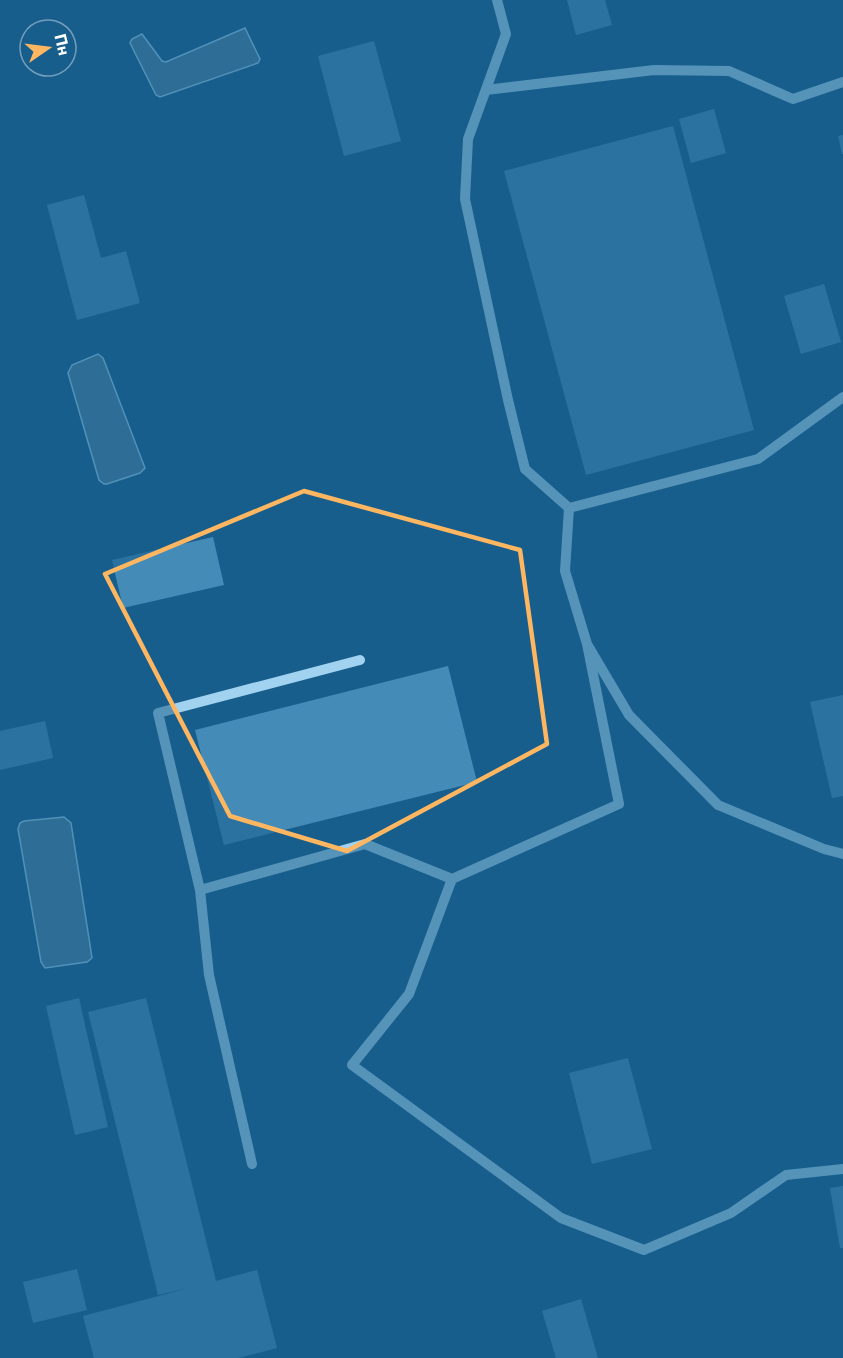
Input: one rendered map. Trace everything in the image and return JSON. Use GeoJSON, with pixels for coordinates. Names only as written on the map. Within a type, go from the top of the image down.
{"type":"FeatureCollection","features":[{"type":"Feature","properties":{"kind":"lane"},"geometry":{"type":"LineString","coordinates":[[497,0],[506,34],[468,139],[465,200],[525,469],[569,508]]}},
{"type":"Feature","properties":{"kind":"lane"},"geometry":{"type":"LineString","coordinates":[[486,90],[654,70],[729,71],[793,99],[843,82]]}},
{"type":"Feature","properties":{"kind":"lane"},"geometry":{"type":"LineString","coordinates":[[569,508],[758,459],[843,397]]}},
{"type":"Feature","properties":{"kind":"lane"},"geometry":{"type":"LineString","coordinates":[[569,508],[565,570],[586,644],[619,804],[452,879],[409,994],[352,1065],[561,1218],[644,1251],[731,1213],[786,1175],[843,1169]]}},
{"type":"Feature","properties":{"kind":"lane"},"geometry":{"type":"LineString","coordinates":[[586,644],[629,715],[718,805],[824,849],[843,854]]}},
{"type":"Feature","properties":{"kind":"lane"},"geometry":{"type":"LineString","coordinates":[[252,1164],[209,975],[200,890],[158,713],[360,660]]}},
{"type":"Feature","properties":{"kind":"lane"},"geometry":{"type":"LineString","coordinates":[[200,890],[365,844],[452,879]]}},
{"type":"Feature","properties":{"kind":"highlighted area"},"geometry":{"type":"Polygon","coordinates":[[[304,491],[520,550],[547,744],[347,851],[230,816],[105,574],[304,491]]]}},
{"type":"Feature","properties":{"kind":"water"},"geometry":{"type":"Polygon","coordinates":[[[245,28],[260,59],[258,63],[160,97],[156,95],[130,43],[132,39],[142,34],[162,61],[166,62],[245,28]]]}},
{"type":"Feature","properties":{"kind":"water"},"geometry":{"type":"Polygon","coordinates":[[[98,354],[103,358],[145,468],[140,473],[107,484],[99,480],[68,373],[72,365],[98,354]]]}},
{"type":"Feature","properties":{"kind":"water"},"geometry":{"type":"Polygon","coordinates":[[[64,817],[71,823],[92,958],[87,962],[45,968],[41,962],[18,829],[20,823],[24,821],[64,817]]]}},
{"type":"Feature","properties":{"kind":"building"},"geometry":{"type":"Polygon","coordinates":[[[567,0],[605,0],[612,25],[576,35],[567,0]]]}},
{"type":"Feature","properties":{"kind":"building"},"geometry":{"type":"Polygon","coordinates":[[[374,41],[401,141],[344,156],[318,56],[374,41]]]}},
{"type":"Feature","properties":{"kind":"building"},"geometry":{"type":"Polygon","coordinates":[[[714,109],[726,153],[691,163],[679,119],[714,109]]]}},
{"type":"Feature","properties":{"kind":"building"},"geometry":{"type":"Polygon","coordinates":[[[673,126],[754,430],[586,475],[504,171],[673,126]]]}},
{"type":"Feature","properties":{"kind":"building"},"geometry":{"type":"Polygon","coordinates":[[[843,135],[843,154],[842,154],[838,136],[843,135]]]}},
{"type":"Feature","properties":{"kind":"building"},"geometry":{"type":"Polygon","coordinates":[[[84,195],[101,258],[126,251],[140,303],[77,320],[47,205],[84,195]]]}},
{"type":"Feature","properties":{"kind":"building"},"geometry":{"type":"Polygon","coordinates":[[[824,284],[841,342],[801,354],[784,296],[824,284]]]}},
{"type":"Feature","properties":{"kind":"building"},"geometry":{"type":"Polygon","coordinates":[[[213,537],[224,585],[123,608],[112,560],[213,537]]]}},
{"type":"Feature","properties":{"kind":"building"},"geometry":{"type":"Polygon","coordinates":[[[448,666],[477,782],[224,845],[195,730],[448,666]]]}},
{"type":"Feature","properties":{"kind":"building"},"geometry":{"type":"Polygon","coordinates":[[[843,695],[843,796],[832,798],[810,702],[843,695]]]}},
{"type":"Feature","properties":{"kind":"building"},"geometry":{"type":"Polygon","coordinates":[[[45,721],[53,758],[0,770],[0,731],[45,721]]]}},
{"type":"Feature","properties":{"kind":"building"},"geometry":{"type":"Polygon","coordinates":[[[79,998],[108,1127],[75,1135],[46,1006],[79,998]]]}},
{"type":"Feature","properties":{"kind":"building"},"geometry":{"type":"Polygon","coordinates":[[[146,998],[216,1281],[257,1270],[277,1348],[238,1358],[94,1358],[83,1316],[189,1288],[158,1295],[88,1012],[146,998]]]}},
{"type":"Feature","properties":{"kind":"building"},"geometry":{"type":"Polygon","coordinates":[[[628,1058],[652,1149],[592,1164],[569,1073],[628,1058]]]}},
{"type":"Feature","properties":{"kind":"building"},"geometry":{"type":"Polygon","coordinates":[[[843,1186],[843,1248],[840,1248],[830,1188],[843,1186]]]}},
{"type":"Feature","properties":{"kind":"building"},"geometry":{"type":"Polygon","coordinates":[[[77,1269],[87,1310],[33,1323],[23,1282],[77,1269]]]}},
{"type":"Feature","properties":{"kind":"building"},"geometry":{"type":"Polygon","coordinates":[[[581,1299],[598,1358],[556,1358],[542,1311],[581,1299]]]}}]}
